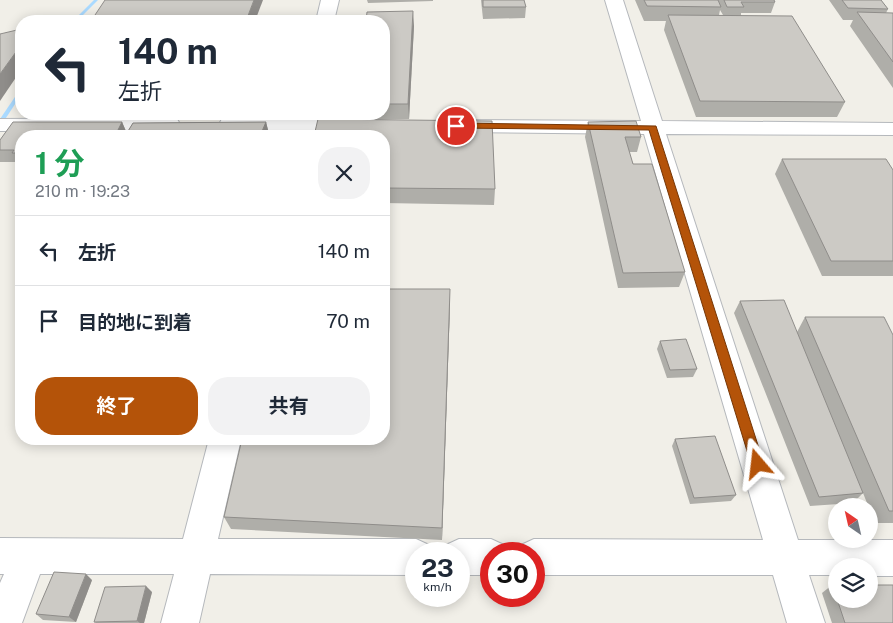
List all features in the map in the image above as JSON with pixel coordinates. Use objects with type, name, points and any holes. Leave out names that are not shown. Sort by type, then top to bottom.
[{"type":"street","points":[[326,15],[330,0]]},
{"type":"street","points":[[614,0],[806,623]]},
{"type":"street","points":[[4,130],[199,124],[377,125]]},
{"type":"street","points":[[436,126],[893,129]]},
{"type":"street","points":[[180,623],[224,445]]},
{"type":"street","points":[[2,623],[14,556],[405,557]]},
{"type":"street","points":[[545,557],[893,558]]},
{"type":"building","points":[[105,0],[254,0],[248,15],[95,15]]},
{"type":"building","points":[[483,0],[524,0],[526,7],[483,7]]},
{"type":"building","points":[[644,0],[718,0],[721,7],[647,6]]},
{"type":"building","points":[[724,0],[774,0],[775,2],[741,2],[744,7],[727,7]]},
{"type":"building","points":[[842,0],[881,0],[888,9],[848,8]]},
{"type":"building","points":[[413,11],[408,104],[390,104],[390,15],[367,15],[367,12]]},
{"type":"building","points":[[857,12],[893,13],[893,62]]},
{"type":"building","points":[[668,15],[792,16],[845,102],[700,101]]},
{"type":"building","points":[[15,30],[15,53],[0,74],[0,34]]},
{"type":"building","points":[[318,120],[492,121],[495,189],[390,188],[390,130],[315,130]]},
{"type":"building","points":[[636,121],[641,137],[625,137],[633,164],[652,164],[685,272],[623,273],[588,122]]},
{"type":"building","points":[[13,122],[122,122],[118,130],[15,130],[15,153],[12,153],[14,150],[0,150],[0,140]]},
{"type":"building","points":[[266,122],[263,130],[129,130],[133,123]]},
{"type":"building","points":[[782,159],[886,159],[893,170],[893,261],[831,261]]},
{"type":"building","points":[[390,289],[450,289],[442,528],[224,517],[241,445],[390,445]]},
{"type":"building","points":[[784,300],[863,493],[819,497],[740,301]]},
{"type":"building","points":[[805,317],[884,317],[893,335],[893,511],[889,511]]},
{"type":"building","points":[[686,339],[697,369],[670,370],[660,341]]},
{"type":"building","points":[[715,436],[736,495],[694,498],[675,439]]},
{"type":"building","points":[[54,572],[86,574],[69,617],[36,614]]},
{"type":"building","points":[[878,585],[893,585],[893,623],[845,623],[840,608],[878,608]]},
{"type":"building","points":[[146,586],[137,621],[94,622],[105,587]]},
{"type":"waterway","points":[[81,15],[96,0]]},
{"type":"waterway","points":[[0,123],[15,101]]},
{"type":"route","points":[[456,126],[653,128],[758,464]]}]
